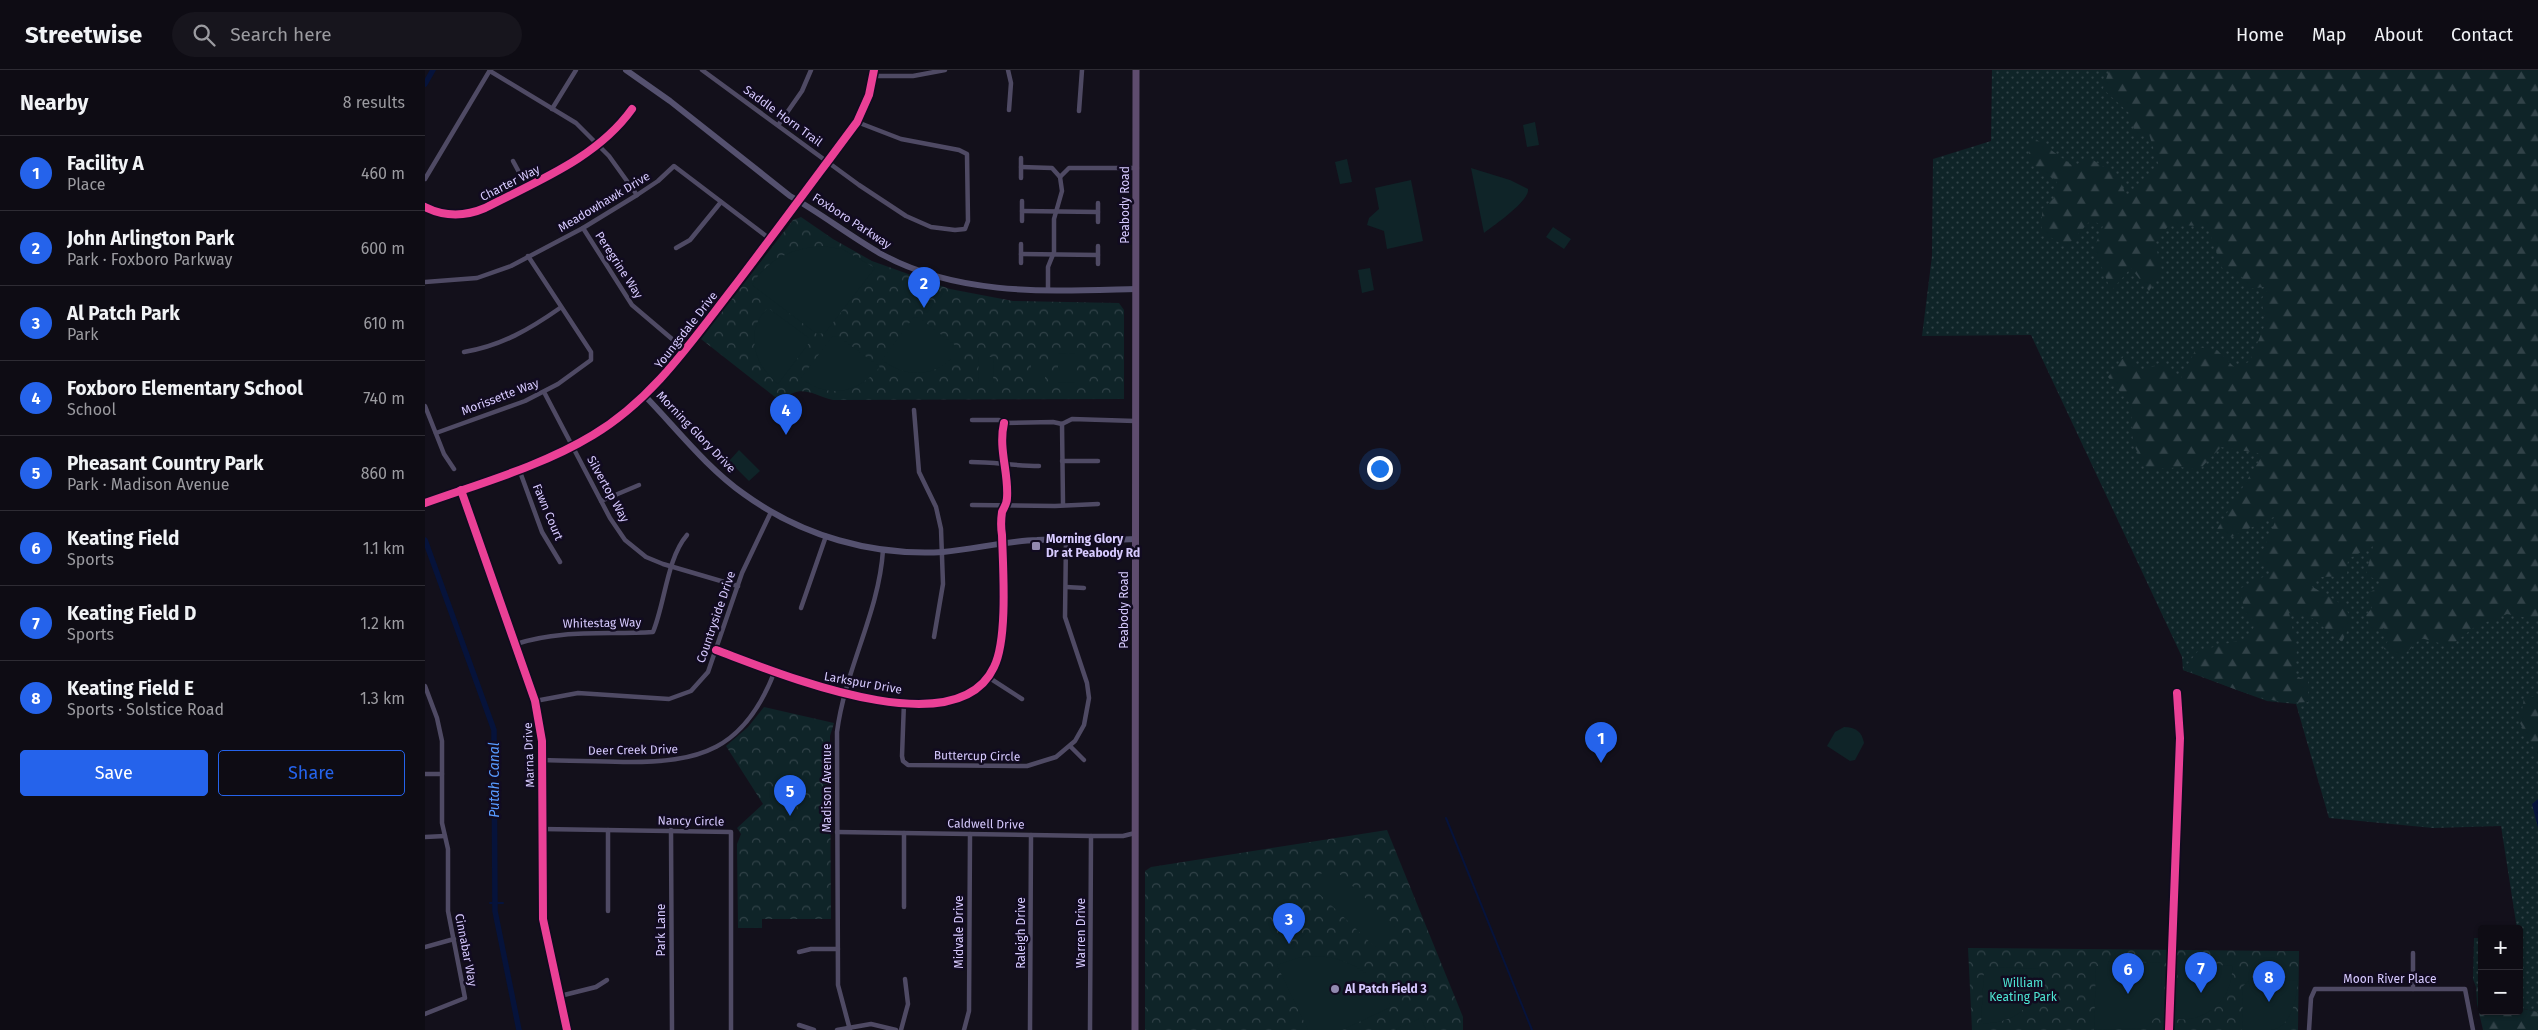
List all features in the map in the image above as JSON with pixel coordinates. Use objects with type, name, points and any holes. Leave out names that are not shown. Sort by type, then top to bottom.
[{"type":"main road","name":"Peabody Road","points":[[1135,1030],[1136,70]]},
{"type":"street","points":[[425,179],[490,70],[576,123],[598,145],[637,195]]},
{"type":"street","points":[[552,109],[576,70]]},
{"type":"street","name":"Foxboro Parkway","points":[[626,70],[799,201],[861,242],[905,265],[939,276],[985,287],[1048,290],[1136,289]]},
{"type":"street","name":"Saddle Horn Trail","points":[[702,70],[884,202],[919,223],[947,230],[966,228],[968,221],[967,154],[959,150],[894,137],[857,122]]},
{"type":"street","points":[[779,124],[802,91],[811,70]]},
{"type":"street","name":"Youngsdale Drive","points":[[425,503],[519,469],[573,446],[608,425],[645,396],[685,350],[857,122],[869,95],[874,70]]},
{"type":"street","points":[[874,76],[913,76],[945,70]]},
{"type":"street","points":[[1008,70],[1011,84],[1009,110]]},
{"type":"street","points":[[1079,111],[1082,70]]},
{"type":"street","name":"Charter Way","points":[[425,207],[441,214],[472,213],[527,187],[575,161],[598,145],[625,119],[632,109]]},
{"type":"street","points":[[1021,158],[1021,178]]},
{"type":"street","points":[[513,161],[527,187]]},
{"type":"street","name":"Meadowhawk Drive","points":[[425,282],[477,278],[494,273],[583,228],[658,181],[669,168],[676,166],[770,239]]},
{"type":"street","points":[[1021,168],[1052,168],[1060,177],[1062,191],[1057,212],[1053,254],[1047,267],[1048,290]]},
{"type":"street","points":[[1060,177],[1069,168],[1137,168]]},
{"type":"street","points":[[1022,201],[1022,221]]},
{"type":"street","points":[[676,248],[691,240],[721,202]]},
{"type":"street","points":[[1098,203],[1098,222]]},
{"type":"street","points":[[1022,211],[1098,212]]},
{"type":"street","name":"Peregrine Way","points":[[583,228],[632,305],[685,350]]},
{"type":"street","points":[[1021,244],[1021,263]]},
{"type":"street","points":[[1098,246],[1098,264]]},
{"type":"street","points":[[1021,254],[1098,255]]},
{"type":"street","name":"Morissette Way","points":[[436,433],[525,401],[543,392],[583,366],[592,356],[528,256]]},
{"type":"street","points":[[464,352],[495,345],[525,332],[560,308]]},
{"type":"street","name":"Silvertop Way","points":[[543,392],[601,501],[625,540],[646,557],[672,567],[737,586]]},
{"type":"street","name":"Morning Glory Drive","points":[[645,396],[715,470],[743,493],[771,512],[826,536],[883,550],[943,552],[1036,540],[1136,539]]},
{"type":"street","points":[[425,406],[444,454],[454,469]]},
{"type":"street","points":[[914,410],[919,472],[939,517],[943,552],[943,584],[935,637]]},
{"type":"street","points":[[972,420],[999,420],[1004,423],[1053,422],[1062,424],[1071,419],[1135,421]]},
{"type":"street","name":"Larkspur Drive","points":[[716,650],[774,673],[845,693],[904,702],[938,704],[972,693],[988,677],[994,667],[1000,647],[1005,576],[1002,513],[1006,506],[1008,472],[1002,457],[1004,423]]},
{"type":"street","points":[[1062,424],[1063,504]]},
{"type":"street","points":[[1062,461],[1098,461]]},
{"type":"street","points":[[971,462],[1011,466],[1039,466]]},
{"type":"street","name":"Fawn Court","points":[[519,469],[542,532],[561,562]]},
{"type":"street","points":[[601,501],[639,485]]},
{"type":"street","name":"Marna Drive","points":[[461,490],[516,644],[535,701],[541,728],[543,919],[567,1030]]},
{"type":"street","points":[[972,505],[1055,506],[1063,504],[1098,504]]},
{"type":"street","name":"Countryside Drive","points":[[535,701],[578,693],[661,700],[679,697],[691,691],[703,679],[716,650],[737,586],[771,512]]},
{"type":"street","points":[[672,567],[682,541],[687,535]]},
{"type":"street","points":[[801,608],[826,536]]},
{"type":"street","name":"Buttercup Circle","points":[[904,702],[902,758],[908,765],[1027,766],[1048,760],[1070,746],[1084,725],[1089,698],[1087,683],[1067,628],[1066,540]]},
{"type":"street","name":"Madison Avenue","points":[[850,1029],[838,985],[837,732],[845,693],[877,594],[883,550]]},
{"type":"street","name":"Whitestag Way","points":[[516,644],[559,634],[653,632],[672,567]]},
{"type":"street","points":[[1066,587],[1084,588]]},
{"type":"street","name":"Deer Creek Drive","points":[[542,760],[657,762],[691,758],[722,744],[743,727],[760,705],[774,673]]},
{"type":"street","points":[[988,677],[1022,699]]},
{"type":"street","name":"Cinnabar Way","points":[[425,686],[441,733],[442,823],[448,856],[448,911],[465,998],[425,1014]]},
{"type":"street","points":[[2169,1030],[2180,738],[2177,693]]},
{"type":"street","points":[[1070,746],[1084,760]]},
{"type":"street","points":[[425,774],[442,774]]},
{"type":"street","name":"Nancy Circle","points":[[542,829],[731,832],[731,1030]]},
{"type":"street","points":[[608,830],[608,912]]},
{"type":"street","name":"Park Lane","points":[[671,830],[672,1030]]},
{"type":"street","name":"Caldwell Drive","points":[[837,832],[1123,836],[1135,832]]},
{"type":"street","points":[[904,833],[905,907]]},
{"type":"street","name":"Midvale Drive","points":[[965,1030],[969,1011],[970,834]]},
{"type":"street","name":"Raleigh Drive","points":[[1030,1030],[1031,835]]},
{"type":"street","points":[[425,837],[445,836]]},
{"type":"street","name":"Warren Drive","points":[[1090,1030],[1091,836]]},
{"type":"street","points":[[425,947],[454,939]]},
{"type":"street","points":[[799,952],[811,949],[838,949]]},
{"type":"street","points":[[2413,953],[2413,989]]},
{"type":"street","points":[[901,1030],[908,1004],[905,979]]},
{"type":"street","points":[[559,996],[596,987],[607,980]]},
{"type":"street","name":"Moon River Place","points":[[2309,1030],[2311,998],[2315,988],[2465,989],[2473,1030]]},
{"type":"street","points":[[837,1030],[871,1024],[896,1030]]},
{"type":"street","points":[[799,1025],[814,1030]]},
{"type":"green space","points":[[1992,70],[2538,70],[2538,1012],[2523,1009],[2523,925],[2516,925],[2501,826],[2433,828],[2329,818],[2296,704],[2267,701],[2183,670],[2182,657],[2031,335],[1922,336],[1932,256],[1933,159],[1991,141]]},
{"type":"green space","points":[[2109,70],[2538,70],[2538,620],[2507,614],[2476,626],[2450,646],[2421,638],[2403,656],[2384,649],[2388,640],[2384,628],[2372,633],[2366,615],[2372,608],[2370,592],[2386,584],[2366,575],[2373,546],[2348,559],[2347,576],[2320,577],[2311,586],[2345,606],[2352,621],[2342,642],[2312,618],[2289,613],[2297,649],[2294,675],[2308,681],[2308,702],[2275,701],[2259,697],[2183,670],[2198,651],[2248,638],[2256,623],[2245,612],[2239,589],[2271,573],[2260,557],[2278,515],[2231,537],[2216,531],[2263,454],[2221,447],[2199,470],[2181,467],[2146,470],[2133,443],[2131,405],[2108,377],[2124,356],[2140,373],[2161,362],[2181,378],[2197,347],[2217,350],[2236,369],[2250,361],[2266,322],[2261,300],[2270,286],[2249,289],[2241,275],[2223,270],[2207,226],[2169,225],[2155,243],[2162,271],[2149,291],[2131,268],[2111,291],[2094,248],[2103,226],[2091,220],[2066,247],[2042,232],[2042,209],[2054,198],[2057,180],[2041,173],[2028,158],[2033,137],[2073,166],[2090,158],[2119,177],[2127,198],[2159,166],[2149,134],[2135,134],[2130,114],[2103,89]]},
{"type":"green space","points":[[1535,122],[1539,145],[1527,147],[1523,125]]},
{"type":"green space","points":[[1347,159],[1352,182],[1340,184],[1335,162]]},
{"type":"green space","points":[[1471,168],[1510,180],[1528,189],[1527,194],[1517,206],[1484,233]]},
{"type":"green space","points":[[1411,180],[1423,241],[1387,249],[1384,231],[1367,225],[1369,218],[1379,209],[1375,188]]},
{"type":"green space","points":[[801,217],[833,239],[872,261],[950,289],[1013,301],[1119,303],[1124,310],[1124,399],[833,400],[800,391],[794,392],[780,401],[701,339],[793,220]]},
{"type":"green space","points":[[1553,227],[1571,239],[1564,249],[1546,237]]},
{"type":"green space","points":[[822,246],[842,249],[875,268],[825,333],[817,334],[752,285],[765,268],[782,256],[801,249]]},
{"type":"green space","points":[[1370,268],[1374,290],[1362,293],[1358,270]]},
{"type":"green space","points":[[768,308],[809,338],[809,343],[778,384],[763,368],[755,348],[754,337],[756,327],[760,317]]},
{"type":"green space","points":[[918,317],[960,349],[943,365],[933,370],[913,373],[902,371],[882,360],[913,318]]},
{"type":"green space","points":[[838,336],[880,367],[862,383],[853,388],[843,390],[822,389],[801,378],[832,337]]},
{"type":"green space","points":[[1058,353],[1075,354],[1075,383],[1058,382]]},
{"type":"green space","points":[[979,357],[994,357],[993,383],[978,383]]},
{"type":"green space","points":[[1031,359],[1045,359],[1045,385],[1031,385]]},
{"type":"green space","points":[[739,450],[760,471],[749,481],[729,461]]},
{"type":"green space","points":[[2538,696],[2538,756],[2520,723],[2524,698]]},
{"type":"green space","points":[[764,707],[834,723],[830,736],[831,919],[762,919],[762,928],[738,928],[737,844],[741,834],[737,828],[763,804],[726,746],[748,727]]},
{"type":"green space","points":[[1844,727],[1855,729],[1863,739],[1864,743],[1855,760],[1850,761],[1827,746],[1835,732]]},
{"type":"green space","points":[[772,767],[797,767],[797,781],[772,781]]},
{"type":"green space","points":[[1387,830],[1463,1017],[1463,1030],[1145,1030],[1145,871],[1151,867]]},
{"type":"green space","points":[[1330,865],[1395,926],[1375,947],[1310,885]]},
{"type":"green space","points":[[2474,938],[2478,938],[2478,987],[2476,987],[2473,979]]},
{"type":"green space","name":"William Keating Park","points":[[1968,948],[2299,951],[2298,1030],[1972,1030]]},
{"type":"green space","name":"Al Patch Field 3","points":[[1315,956],[1339,960],[1361,970],[1378,986],[1391,1007],[1342,1030],[1308,1030],[1277,965],[1298,958]]},
{"type":"green space","points":[[2108,961],[2162,963],[2161,1012],[2145,1028],[2094,1030],[2096,967]]},
{"type":"green space","points":[[2183,964],[2232,966],[2229,988],[2217,1006],[2208,1012],[2199,1017],[2176,1019],[2178,969]]},
{"type":"green space","points":[[1988,967],[2040,969],[2039,981],[2036,992],[2030,1002],[2015,1016],[1993,1023],[1981,1023],[1984,971]]},
{"type":"green space","points":[[2298,980],[2295,1002],[2289,1017],[2284,1023],[2278,1028],[2271,1030],[2242,1030],[2243,986],[2249,981]]},
{"type":"green space","points":[[2476,987],[2478,987],[2478,1008],[2477,1004]]},
{"type":"green space","points":[[2523,1009],[2538,1012],[2538,1030],[2483,1030],[2480,1015],[2523,1015]]},
{"type":"green space","points":[[1421,1018],[1426,1030],[1394,1030]]},
{"type":"water","points":[[2538,799],[2538,828],[2532,804]]},
{"type":"waterway","name":"Putah Canal","points":[[425,84],[433,70]]},
{"type":"waterway","name":"Putah Canal","points":[[425,540],[494,730],[495,911],[519,1030]]},
{"type":"waterway","points":[[1446,818],[1532,1030]]},
{"type":"waterway","name":"Putah Canal","points":[[490,903],[503,903]]},
{"type":"cycle path","points":[[425,503],[532,465],[573,446],[615,421],[653,387],[702,329],[857,122],[869,95],[874,70]]},
{"type":"cycle path","points":[[425,207],[440,213],[455,215],[485,208],[545,178],[584,155],[618,126],[632,109]]},
{"type":"cycle path","points":[[716,650],[820,687],[863,698],[905,703],[943,702],[974,691],[994,667],[998,655],[1003,622],[1001,521],[1002,512],[1007,500],[1007,479],[1002,442],[1004,423]]},
{"type":"cycle path","points":[[461,490],[535,701],[542,741],[543,919],[567,1030]]},
{"type":"cycle path","points":[[2169,1030],[2180,738],[2177,693]]},
{"type":"place","name":"John Arlington Park","points":[[924,308]]},
{"type":"place","name":"Foxboro Elementary School","points":[[786,435]]},
{"type":"place","name":"Morning Glory Dr at Peabody Rd","points":[[1036,546]]},
{"type":"place","name":"Facility A","points":[[1601,763]]},
{"type":"place","name":"Pheasant Country Park","points":[[790,816]]},
{"type":"place","name":"Al Patch Park","points":[[1289,944]]},
{"type":"place","name":"Al Patch Field 3","points":[[1335,989]]},
{"type":"place","name":"Keating Field D","points":[[2201,993]]},
{"type":"place","name":"Keating Field","points":[[2128,994]]},
{"type":"place","name":"Keating Field E","points":[[2269,1002]]}]
